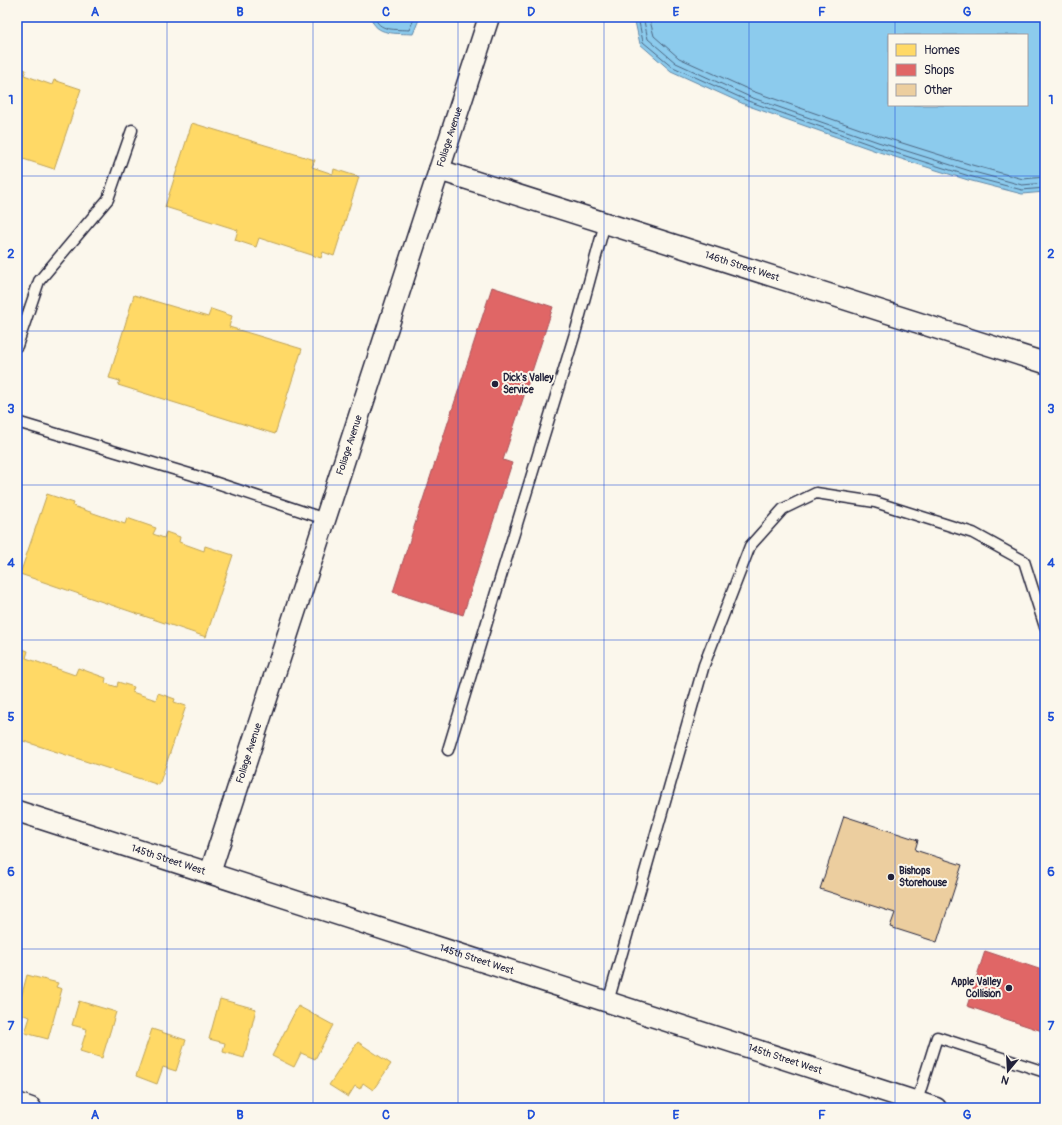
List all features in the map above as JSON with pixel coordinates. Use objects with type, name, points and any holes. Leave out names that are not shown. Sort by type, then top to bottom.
[{"type":"street","name":"Foliage Avenue","points":[[210,873],[489,17]]},
{"type":"street","name":"146th Street West","points":[[439,170],[1045,363]]},
{"type":"street","name":"145th Street West","points":[[17,811],[927,1106]]},
{"type":"street","points":[[17,1103],[31,1108]]},
{"type":"lane","points":[[17,346],[39,281],[108,199],[132,130]]},
{"type":"lane","points":[[448,750],[576,330],[605,223]]},
{"type":"lane","points":[[17,422],[193,475],[325,519]]},
{"type":"lane","points":[[608,1002],[704,665],[750,546],[782,510],[816,493],[875,502],[972,533],[1024,561],[1045,627]]},
{"type":"lane","points":[[927,1106],[936,1037],[1045,1072]]},
{"type":"water","points":[[371,17],[420,17],[413,34],[388,32],[377,28]]},
{"type":"water","points":[[634,17],[1045,17],[1045,192],[1022,194],[968,180],[876,151],[746,105],[671,71],[640,44]]},
{"type":"building: Homes","points":[[17,67],[26,70],[24,75],[52,85],[54,80],[81,89],[54,169],[17,157]]},
{"type":"building: Homes","points":[[192,123],[315,160],[312,167],[333,174],[334,169],[359,177],[334,256],[323,252],[321,258],[259,238],[256,247],[235,240],[238,230],[165,207]]},
{"type":"building: Homes","points":[[134,295],[208,317],[211,309],[232,316],[229,327],[302,349],[275,434],[118,385],[120,381],[109,378]]},
{"type":"building: Homes","points":[[47,494],[74,503],[73,506],[125,524],[127,518],[156,528],[153,534],[164,538],[166,532],[180,537],[179,542],[204,551],[205,546],[233,555],[206,637],[20,574]]},
{"type":"building: Homes","points":[[17,647],[28,651],[26,658],[75,675],[78,668],[106,678],[105,683],[117,687],[118,682],[134,687],[132,692],[156,700],[158,693],[175,699],[174,702],[186,706],[159,785],[17,739]]},
{"type":"building: Homes","points":[[27,975],[58,983],[56,987],[62,989],[48,1039],[25,1033],[30,1017],[17,1013]]},
{"type":"building: Homes","points":[[220,999],[256,1009],[244,1058],[223,1052],[225,1043],[209,1039]]},
{"type":"building: Homes","points":[[79,1001],[116,1012],[102,1058],[80,1051],[87,1029],[72,1025]]},
{"type":"building: Homes","points":[[298,1006],[333,1025],[315,1059],[301,1053],[294,1067],[272,1056]]},
{"type":"building: Homes","points":[[152,1029],[186,1040],[176,1071],[163,1067],[157,1084],[136,1076]]},
{"type":"building: Homes","points":[[358,1042],[391,1064],[373,1090],[363,1083],[360,1089],[355,1086],[348,1097],[329,1085]]},
{"type":"building: Homes","points":[[407,1102],[410,1108],[394,1108]]},
{"type":"building: Shops","name":"Dick's Valley Service","points":[[492,287],[553,307],[503,460],[512,463],[463,615],[393,592]]},
{"type":"building: Shops","name":"Apple Valley Collision","points":[[985,951],[1045,971],[1045,1032],[967,1006]]},
{"type":"building: Other","name":"Bishops Storehouse","points":[[844,816],[918,840],[915,850],[962,865],[937,942],[890,927],[895,913],[820,889]]},
{"type":"place","name":"Dick's Valley Service","points":[[495,384]]},
{"type":"place","name":"Bishops Storehouse","points":[[891,877]]},
{"type":"place","name":"Apple Valley Collision","points":[[1009,988]]}]
